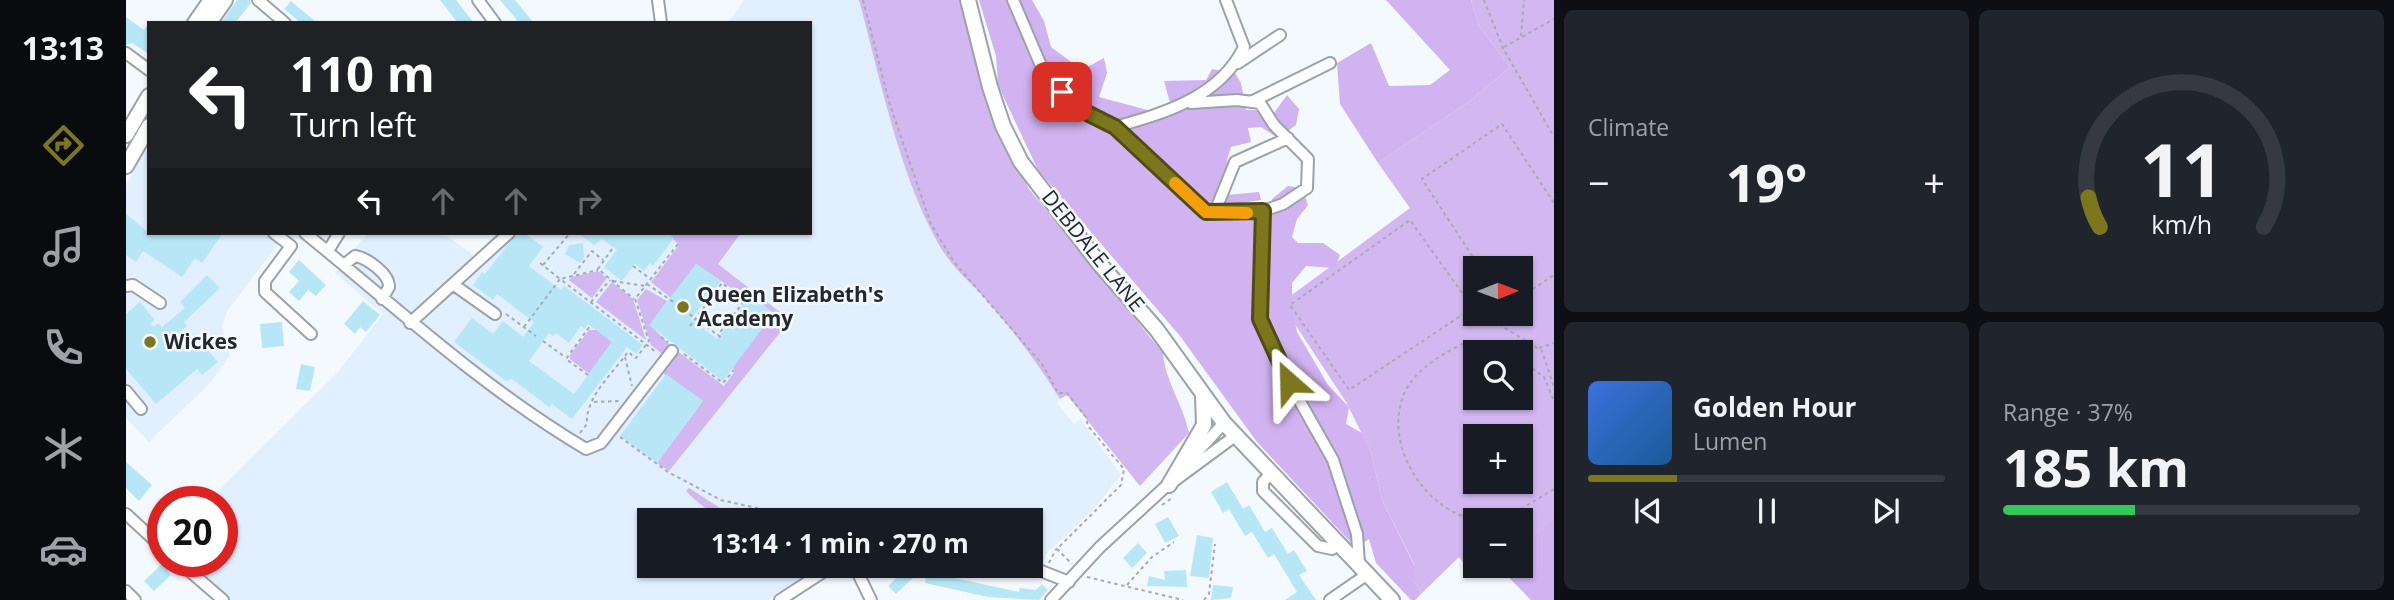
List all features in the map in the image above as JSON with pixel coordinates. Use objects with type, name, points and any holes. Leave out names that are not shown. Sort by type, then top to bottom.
[{"type":"main road","points":[[196,21],[211,0]]},
{"type":"main road","points":[[210,21],[225,0]]},
{"type":"main road","name":"DEBDALE LANE","points":[[968,0],[995,100],[1021,162],[1098,261],[1157,330],[1235,436],[1392,600]]},
{"type":"main road","points":[[126,166],[140,131],[147,102]]},
{"type":"main road","points":[[1170,489],[1203,425],[1202,394]]},
{"type":"street","points":[[258,0],[283,21]]},
{"type":"street","points":[[478,0],[494,21]]},
{"type":"street","points":[[1013,0],[1045,75],[1079,109],[1115,127],[1206,212],[1214,214],[1263,211],[1283,204],[1307,188],[1308,159],[1274,125],[1259,103],[1191,103],[1115,127]]},
{"type":"street","points":[[1226,0],[1244,47],[1236,64]]},
{"type":"street","points":[[1191,103],[1236,64],[1280,35]]},
{"type":"street","points":[[127,56],[147,69]]},
{"type":"street","points":[[1251,102],[1330,63]]},
{"type":"street","points":[[1214,214],[1235,162],[1288,138]]},
{"type":"street","points":[[1263,211],[1260,319],[1289,382],[1333,460],[1357,534],[1364,569],[1329,600]]},
{"type":"street","points":[[277,235],[291,246],[265,281],[265,292],[311,334]]},
{"type":"street","points":[[308,235],[410,323],[549,418],[573,442],[586,449],[593,448],[611,430],[669,355]]},
{"type":"street","points":[[328,251],[338,235]]},
{"type":"street","points":[[410,323],[507,235]]},
{"type":"street","points":[[344,265],[355,256],[361,257],[387,277],[389,287],[382,299]]},
{"type":"street","points":[[126,286],[134,285],[160,303]]},
{"type":"street","points":[[454,285],[500,313]]},
{"type":"street","points":[[126,391],[141,409]]},
{"type":"street","points":[[1170,489],[1224,423]]},
{"type":"street","points":[[1051,600],[1100,547],[1235,436]]},
{"type":"street","points":[[126,514],[147,533]]},
{"type":"street","points":[[1043,568],[1073,574]]},
{"type":"street","points":[[196,577],[223,600]]},
{"type":"street","points":[[780,600],[815,578]]},
{"type":"street","points":[[860,578],[869,596]]},
{"type":"path","points":[[863,0],[889,102],[931,224],[954,262],[1042,364],[1058,393],[1069,395],[1084,414],[1088,426],[1124,468],[1125,479],[1056,549],[1048,565]]},
{"type":"path","points":[[1484,0],[1503,48],[1554,137]]},
{"type":"path","points":[[1521,37],[1524,0]]},
{"type":"path","points":[[1503,48],[1554,19]]},
{"type":"path","points":[[1472,256],[1422,178],[1502,124],[1554,204]]},
{"type":"path","points":[[1410,220],[1471,309],[1349,390],[1290,305],[1410,220]]},
{"type":"path","points":[[568,235],[541,264],[647,345],[669,355]]},
{"type":"path","points":[[557,240],[561,243]]},
{"type":"path","points":[[635,299],[678,244]]},
{"type":"path","points":[[599,270],[612,250]]},
{"type":"path","points":[[573,275],[592,251],[604,260]]},
{"type":"path","points":[[633,266],[650,279]]},
{"type":"path","points":[[524,327],[561,279],[599,270]]},
{"type":"path","points":[[573,442],[587,424],[586,412],[593,402],[591,401],[628,352],[636,358],[649,341],[635,299],[599,270]]},
{"type":"path","points":[[1533,288],[1554,275]]},
{"type":"path","points":[[611,280],[646,285],[678,305]]},
{"type":"path","points":[[592,302],[611,280]]},
{"type":"path","points":[[690,326],[722,283],[745,300],[718,335]]},
{"type":"path","points":[[684,310],[723,339]]},
{"type":"path","points":[[500,313],[536,336]]},
{"type":"path","points":[[566,358],[590,326]]},
{"type":"path","points":[[1506,326],[1539,348],[1554,387]]},
{"type":"path","points":[[660,337],[723,383],[734,370]]},
{"type":"path","points":[[543,341],[588,375]]},
{"type":"path","points":[[1539,348],[1554,343]]},
{"type":"path","points":[[1463,344],[1417,374],[1404,392],[1400,408],[1402,447],[1427,493],[1446,509],[1463,515]]},
{"type":"path","points":[[593,402],[635,399],[625,356]]},
{"type":"path","points":[[1533,369],[1544,377],[1554,401]]},
{"type":"path","points":[[611,430],[668,472],[721,500],[757,508]]},
{"type":"path","points":[[1158,504],[1163,505],[1172,498],[1170,489]]},
{"type":"path","points":[[1523,508],[1554,489]]},
{"type":"path","points":[[1126,586],[1152,557],[1174,542]]},
{"type":"path","points":[[1204,600],[1209,594],[1215,544]]},
{"type":"path","points":[[1056,549],[1073,574],[1184,600]]},
{"type":"shaded area","name":"Queen Elizabeth's Academy","points":[[744,0],[859,0],[885,99],[929,227],[949,260],[986,299],[1042,370],[1060,399],[1057,403],[1074,424],[1081,419],[1121,475],[1094,509],[1046,554],[1043,562],[1043,508],[637,508],[637,578],[806,578],[768,600],[227,600],[202,577],[238,577],[238,486],[223,486],[338,372],[383,314],[335,273],[366,235],[446,235],[477,258],[503,235],[812,235],[812,21],[729,21]]},
{"type":"shaded area","points":[[859,0],[961,0],[983,88],[1002,139],[1029,189],[1163,353],[1167,373],[1189,433],[1140,486],[1067,395],[1060,399],[1007,325],[951,263],[931,230],[894,133]]},
{"type":"shaded area","points":[[979,0],[1032,0],[1044,21],[1051,47],[1082,70],[1104,58],[1107,73],[1099,97],[1155,112],[1172,110],[1164,81],[1206,80],[1212,69],[1235,73],[1241,83],[1246,110],[1255,110],[1271,117],[1287,95],[1299,109],[1296,125],[1278,138],[1261,127],[1248,128],[1251,142],[1231,147],[1227,160],[1229,171],[1215,196],[1259,192],[1261,200],[1215,207],[1218,217],[1259,218],[1272,214],[1272,199],[1288,186],[1302,188],[1308,205],[1297,219],[1292,237],[1298,243],[1323,243],[1340,255],[1335,268],[1306,266],[1292,283],[1292,308],[1297,332],[1328,385],[1349,407],[1346,424],[1362,433],[1371,452],[1382,500],[1414,565],[1414,581],[1422,593],[1415,600],[1411,600],[1376,563],[1369,539],[1356,548],[1257,442],[1180,336],[1038,170],[998,85],[996,56]]},
{"type":"shaded area","points":[[1386,0],[1471,0],[1479,26],[1510,67],[1470,101],[1378,163],[1340,104],[1337,63],[1371,43],[1389,86],[1430,85],[1450,70]]},
{"type":"shaded area","points":[[1471,0],[1554,0],[1554,600],[1531,600],[1510,578],[1533,578],[1533,508],[1463,508],[1463,562],[1459,557],[1422,593],[1414,581],[1414,564],[1382,500],[1371,452],[1346,402],[1281,303],[1410,208],[1378,163],[1470,101],[1510,67],[1479,26]]},
{"type":"shaded area","points":[[147,148],[147,235],[271,235],[280,242],[227,311],[222,326],[230,356],[210,383],[149,442],[126,418],[126,185]]},
{"type":"shaded area","points":[[669,235],[740,235],[718,264],[790,320],[669,471],[657,463],[703,401],[660,371],[676,350],[724,386],[735,371],[733,368],[755,296],[750,292],[745,297],[696,264],[671,298],[651,282],[679,245]]},
{"type":"shaded area","points":[[598,271],[607,278],[592,298],[569,280],[572,277]]},
{"type":"shaded area","points":[[612,282],[633,299],[646,340],[596,302]]},
{"type":"shaded area","points":[[646,289],[667,301],[650,325],[672,347],[665,356],[651,345],[637,300]]},
{"type":"shaded area","points":[[589,330],[597,330],[612,342],[589,374],[570,359],[570,355]]},
{"type":"shaded area","points":[[689,488],[720,508],[706,508],[686,491]]},
{"type":"shaded area","points":[[1554,518],[1554,600],[1531,600],[1510,578],[1533,578],[1533,539]]},
{"type":"building","points":[[237,0],[250,0],[251,3],[237,21],[222,21]]},
{"type":"building","points":[[440,0],[456,0],[472,21],[456,21]]},
{"type":"building","points":[[500,0],[515,0],[532,21],[517,20]]},
{"type":"building","points":[[291,1],[315,21],[299,21],[284,9]]},
{"type":"building","points":[[126,17],[144,30],[147,26],[147,53],[132,43],[126,45]]},
{"type":"building","points":[[126,214],[147,231],[147,235],[222,235],[202,263],[195,258],[182,277],[143,251],[136,262],[126,255]]},
{"type":"building","points":[[515,235],[527,235],[543,247],[529,266],[561,290],[564,286],[643,345],[636,354],[627,347],[572,419],[552,404],[549,407],[512,379],[506,381],[454,342],[472,318],[493,334],[503,321],[523,337],[534,322],[497,294],[493,300],[473,285],[482,272],[485,274]],"holes":[[[588,324],[612,342],[574,394],[529,361],[549,333],[553,336],[556,333],[569,343],[581,326],[585,329]]]},
{"type":"building","points":[[581,235],[670,235],[674,238],[653,266],[650,263],[644,271],[635,264],[622,281],[604,267],[617,250],[602,239],[594,245]]},
{"type":"building","points":[[583,243],[584,257],[580,263],[565,254],[569,245]]},
{"type":"building","points":[[299,260],[326,285],[316,296],[308,290],[299,301],[289,292],[299,281],[289,272]]},
{"type":"building","points":[[696,264],[721,281],[691,319],[717,339],[750,295],[774,313],[723,381],[649,325]]},
{"type":"building","name":"Wickes","points":[[207,275],[220,288],[184,322],[187,326],[182,330],[196,346],[201,342],[218,362],[202,375],[197,369],[156,404],[126,369],[126,314],[140,302],[154,319],[151,324],[154,327],[158,323],[162,327],[185,308],[180,302]]},
{"type":"building","points":[[363,301],[380,315],[366,332],[360,327],[355,334],[344,324]]},
{"type":"building","points":[[282,322],[284,346],[262,348],[260,324]]},
{"type":"building","points":[[301,364],[315,367],[310,391],[296,389]]},
{"type":"building","points":[[666,374],[703,401],[657,463],[620,436]]},
{"type":"building","points":[[126,462],[152,485],[147,486],[147,491],[139,501],[126,488]]},
{"type":"building","points":[[1227,482],[1243,509],[1249,505],[1265,532],[1272,528],[1288,554],[1294,550],[1307,571],[1299,575],[1316,600],[1285,600],[1297,592],[1274,554],[1268,558],[1252,532],[1245,536],[1229,509],[1223,513],[1211,492]]},
{"type":"building","points":[[1168,517],[1179,536],[1165,543],[1155,524]]},
{"type":"building","points":[[1197,535],[1213,538],[1209,578],[1190,576]]},
{"type":"building","points":[[1138,543],[1147,553],[1132,568],[1123,558]]},
{"type":"building","points":[[1186,570],[1187,587],[1147,586],[1149,576],[1165,580],[1164,571]]},
{"type":"building","points":[[148,577],[169,577],[154,591],[144,581]]},
{"type":"building","points":[[896,578],[913,578],[896,594],[888,586]]},
{"type":"building","points":[[926,578],[955,578],[1019,592],[1020,588],[1036,590],[1042,584],[1048,590],[1039,600],[988,597],[925,583]]},
{"type":"building","points":[[1213,585],[1233,587],[1231,598],[1211,600]]},
{"type":"slow traffic","points":[[1175,183],[1206,212],[1247,213]]},
{"type":"place","name":"Queen Elizabeth's Academy","points":[[683,307]]},
{"type":"place","name":"Wickes","points":[[150,342]]},
{"type":"route","points":[[1062,92],[1079,109],[1115,127],[1206,212],[1214,214],[1263,211],[1259,262],[1260,319],[1289,382]]}]
